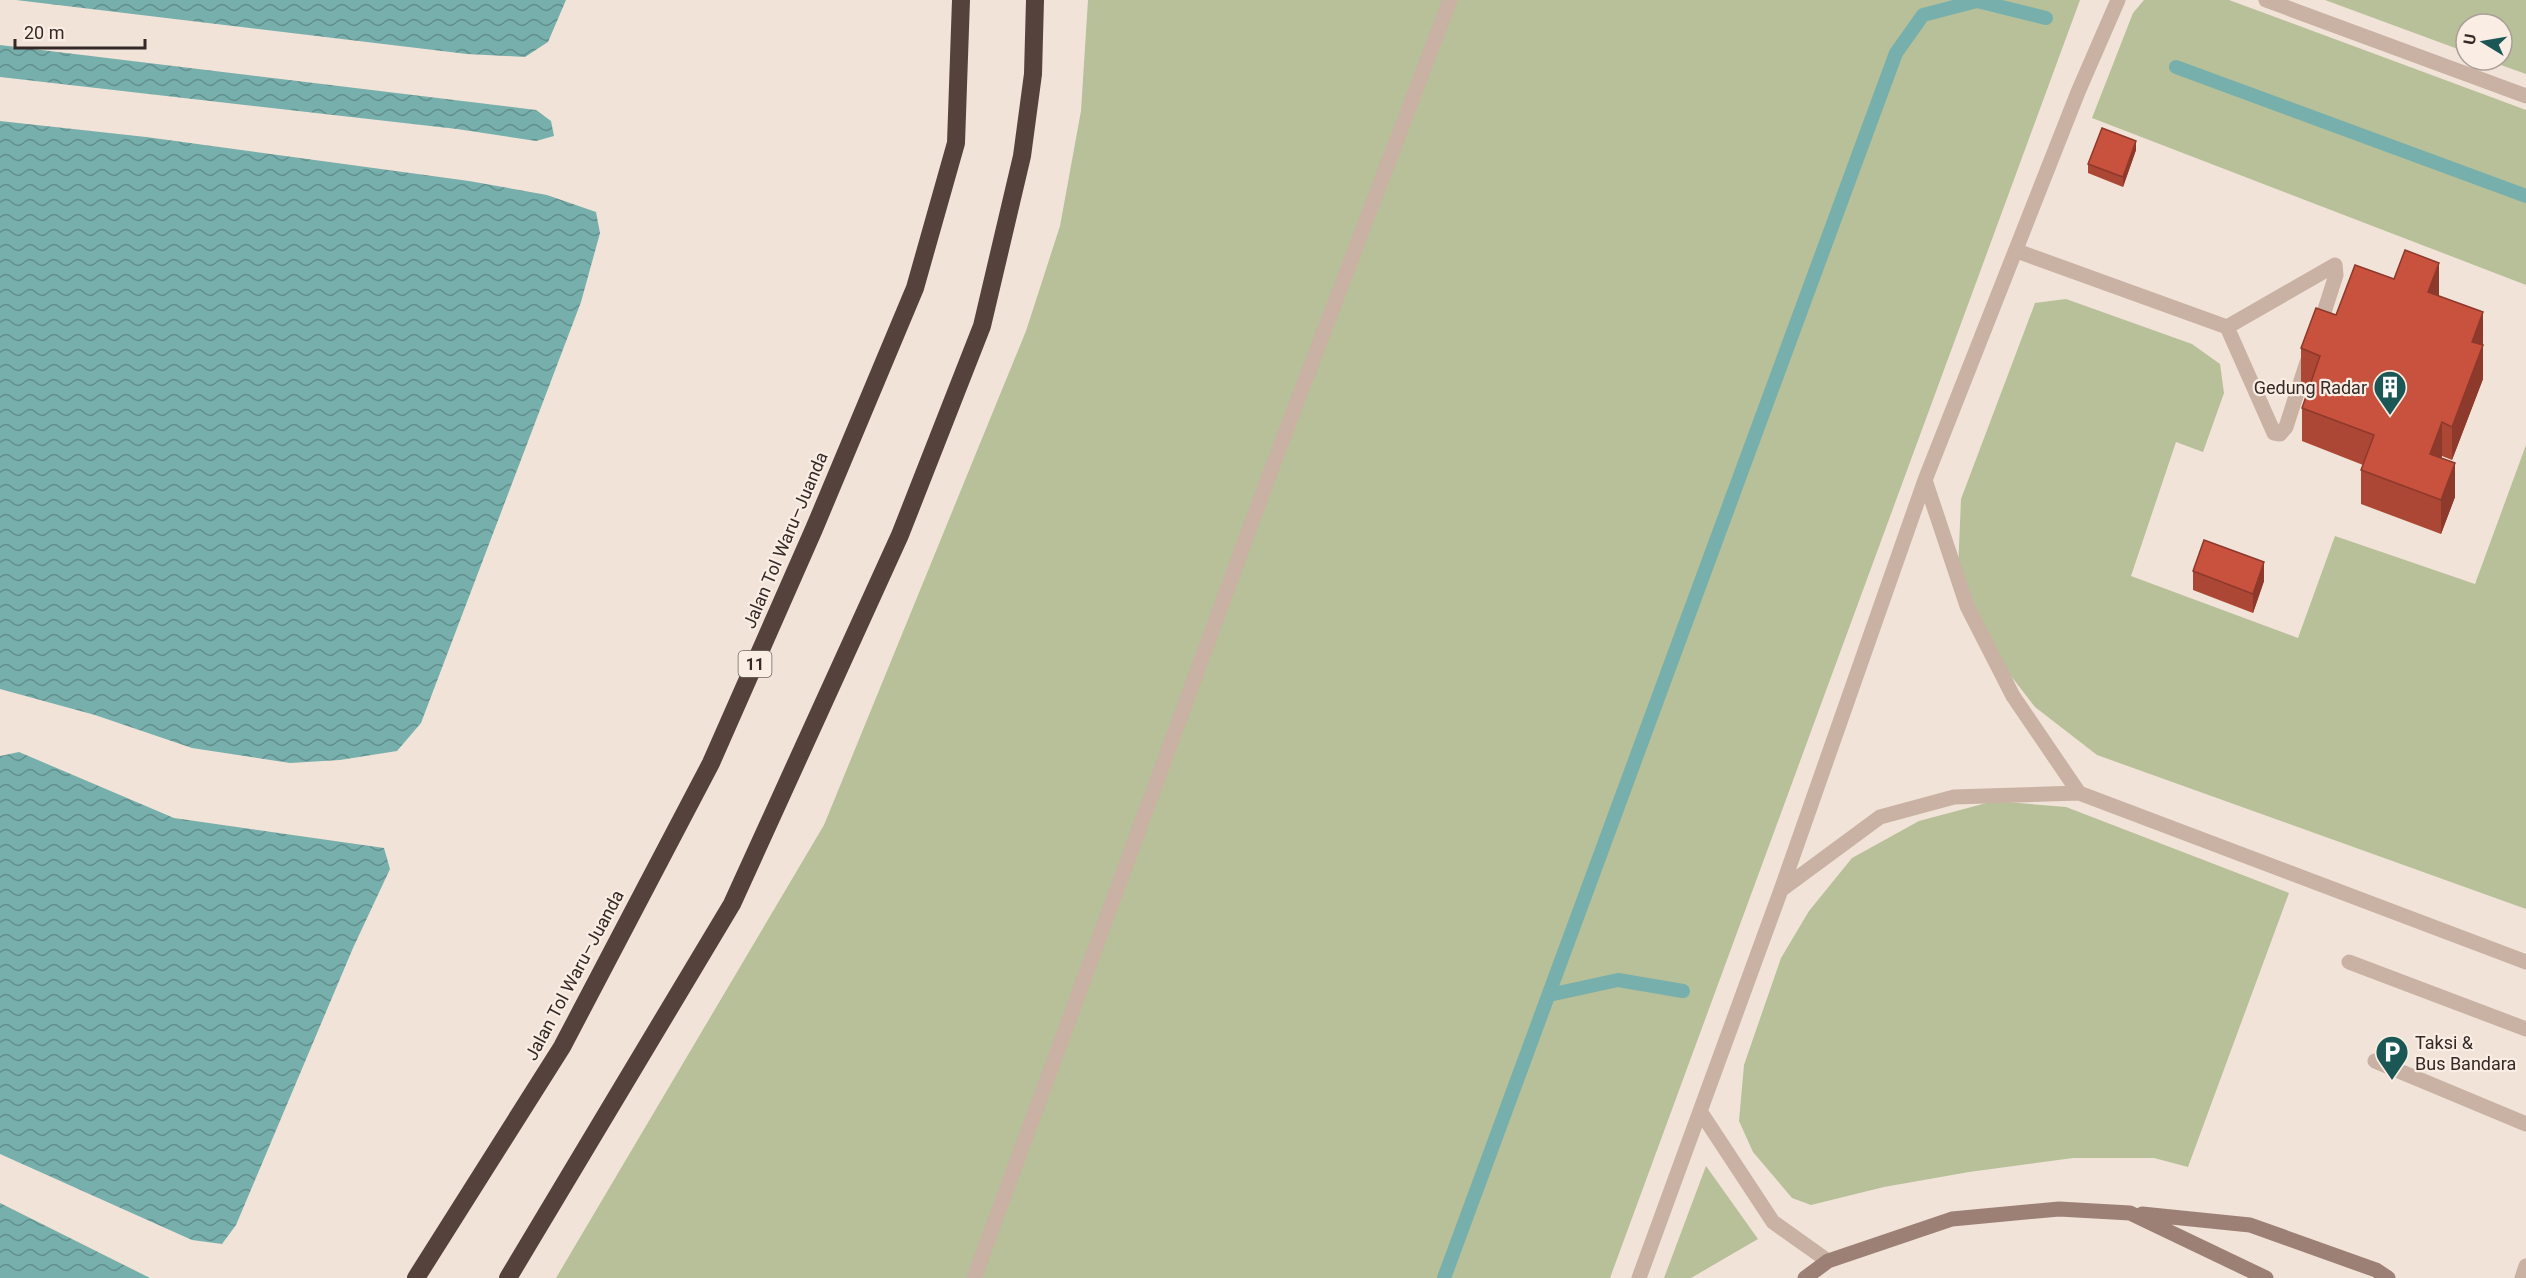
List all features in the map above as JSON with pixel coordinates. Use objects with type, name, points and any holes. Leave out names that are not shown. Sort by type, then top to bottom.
[{"type":"highway","name":"Jalan Tol Waru–Juanda","points":[[416,1278],[562,1047],[711,763],[814,529],[915,288],[956,143],[961,0]]},
{"type":"highway","points":[[508,1278],[732,904],[900,535],[982,326],[1022,156],[1033,74],[1035,0]]},
{"type":"street","points":[[1805,1278],[1828,1261],[1952,1219],[2059,1209],[2130,1213],[2250,1225],[2376,1269],[2388,1278]]},
{"type":"street","points":[[2130,1213],[2266,1278]]},
{"type":"lane","points":[[974,1278],[1270,473],[1450,0]]},
{"type":"lane","points":[[1639,1278],[1781,890],[1925,480],[2078,92],[2118,0]]},
{"type":"lane","points":[[2266,0],[2526,96]]},
{"type":"lane","points":[[2017,251],[2227,327],[2274,433],[2280,434],[2286,427],[2313,346],[2336,275],[2335,265],[2227,327]]},
{"type":"lane","points":[[1925,480],[1967,606],[2013,696],[2079,793]]},
{"type":"lane","points":[[1781,890],[1880,818],[1954,797],[2079,793],[2526,962]]},
{"type":"lane","points":[[2349,962],[2526,1029]]},
{"type":"lane","points":[[2375,1061],[2526,1124]]},
{"type":"lane","points":[[1700,1112],[1773,1222],[1828,1261]]},
{"type":"lane","points":[[2522,1278],[2526,1266]]},
{"type":"green space","points":[[1088,0],[2080,0],[1610,1278],[556,1278],[824,825],[1026,331],[1060,226],[1081,111]]},
{"type":"green space","points":[[2144,0],[2229,0],[2526,110],[2526,285],[2092,118],[2133,13]]},
{"type":"green space","points":[[2325,0],[2526,0],[2526,74],[2514,70],[2514,12],[2454,12],[2454,48]]},
{"type":"green space","points":[[2066,299],[2192,344],[2220,364],[2224,393],[2203,452],[2176,442],[2131,576],[2298,638],[2335,536],[2475,584],[2526,445],[2526,909],[2097,755],[2035,707],[1987,645],[1958,571],[1961,499],[2035,303]]},
{"type":"green space","points":[[1994,801],[2066,807],[2289,893],[2188,1167],[2154,1158],[2073,1158],[1969,1172],[1884,1187],[1811,1205],[1792,1198],[1753,1152],[1739,1121],[1744,1065],[1781,958],[1809,911],[1852,858],[1919,821]]},
{"type":"green space","points":[[1706,1166],[1758,1239],[1691,1278],[1664,1278]]},
{"type":"water","points":[[16,0],[566,0],[548,42],[525,57],[467,54]]},
{"type":"water","points":[[0,45],[536,110],[551,121],[554,136],[536,141],[457,129],[0,77]]},
{"type":"water","points":[[0,121],[146,137],[469,181],[547,195],[596,212],[600,233],[581,302],[421,723],[397,751],[340,760],[290,763],[192,748],[95,715],[0,689]]},
{"type":"water","points":[[19,752],[174,818],[384,848],[390,869],[353,948],[236,1225],[222,1244],[192,1240],[0,1154],[0,756]]},
{"type":"water","points":[[0,1203],[150,1278],[0,1278]]},
{"type":"building","points":[[2102,128],[2136,141],[2123,177],[2088,164]]},
{"type":"building","name":"Gedung Radar","points":[[2405,250],[2439,263],[2428,292],[2483,312],[2472,342],[2483,345],[2452,427],[2442,422],[2430,454],[2455,463],[2441,500],[2361,470],[2374,435],[2302,408],[2320,356],[2301,348],[2316,308],[2336,315],[2355,265],[2394,279]]},
{"type":"building","points":[[2204,540],[2264,562],[2253,594],[2193,571]]},
{"type":"waterway","points":[[1444,1278],[1896,53],[1923,15],[1977,1],[2046,18]]},
{"type":"waterway","points":[[2176,67],[2526,196]]},
{"type":"waterway","points":[[1549,995],[1618,980],[1683,991]]},
{"type":"place","name":"Gedung Radar","points":[[2390,416]]},
{"type":"place","name":"Taksi & Bus Bandara","points":[[2392,1081]]}]
